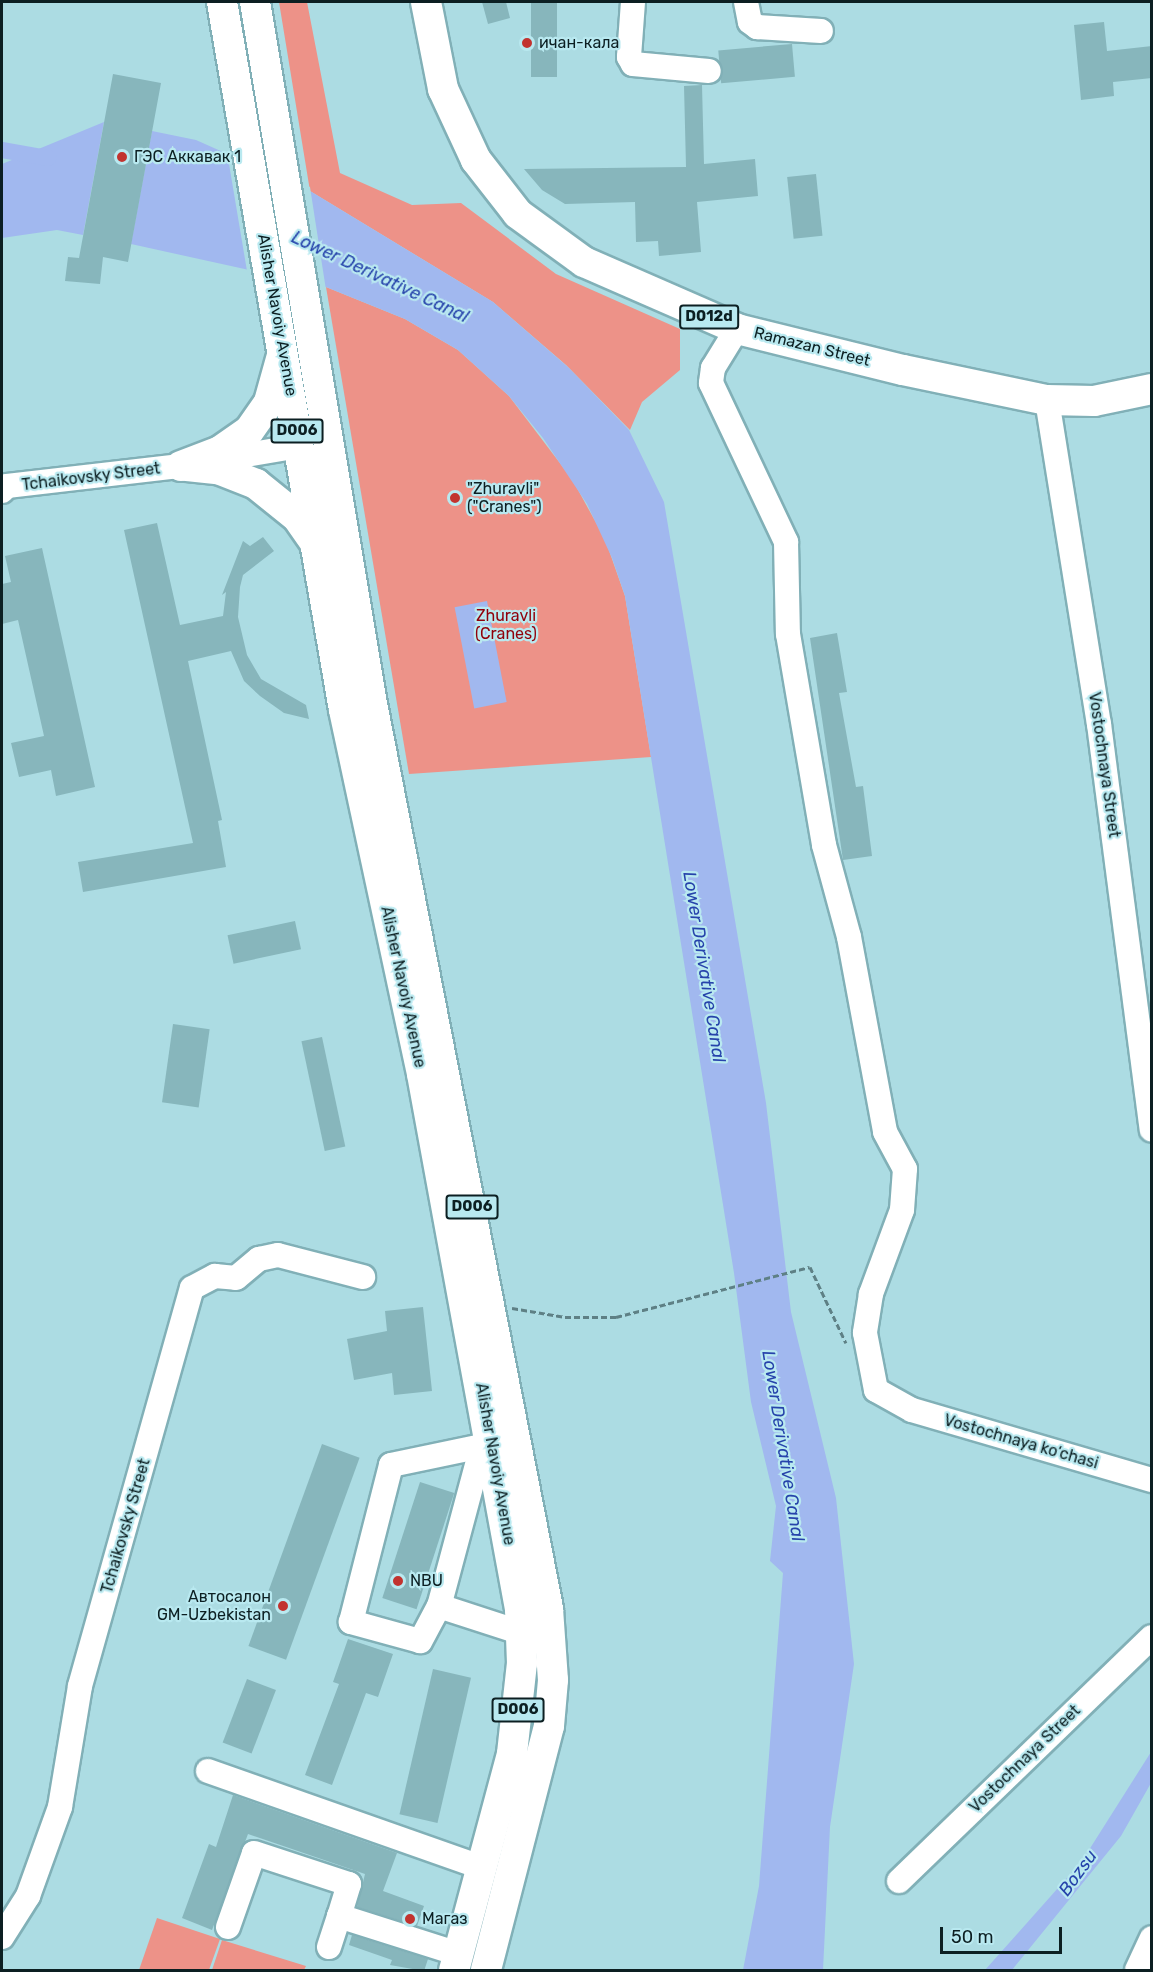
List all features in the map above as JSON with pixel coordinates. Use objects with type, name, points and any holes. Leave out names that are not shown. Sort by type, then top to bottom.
[{"type":"main road","name":"Alisher Navoiy Avenue","points":[[222,2],[344,710],[422,1074],[522,1633],[517,1724],[483,1868],[457,1962]]},
{"type":"main road","name":"Alisher Navoiy Avenue","points":[[255,2],[309,310],[372,704],[544,1584],[553,1680],[543,1757],[486,1971]]},
{"type":"main road","name":"Ramazan Street","points":[[426,2],[439,75],[453,118],[485,174],[518,214],[584,262],[737,329],[1047,400],[1094,401],[1152,389]]},
{"type":"main road","points":[[181,466],[231,445],[261,418],[279,374],[279,328]]},
{"type":"main road","points":[[299,446],[330,441]]},
{"type":"main road","points":[[181,466],[219,469],[256,484],[297,517],[316,546]]},
{"type":"street","points":[[633,2],[629,57],[633,64],[709,71]]},
{"type":"street","points":[[746,2],[750,22],[758,27],[820,31]]},
{"type":"street","name":"Vostochnaya ko‘chasi","points":[[737,329],[713,368],[711,383],[786,542],[788,634],[824,845],[849,937],[885,1132],[905,1169],[902,1210],[871,1294],[865,1333],[876,1390],[892,1402],[1152,1480]]},
{"type":"street","name":"Vostochnaya Street","points":[[1047,400],[1099,724],[1152,1130]]},
{"type":"street","name":"Tchaikovsky Street","points":[[4,487],[181,466],[299,446]]},
{"type":"street","name":"Tchaikovsky Street","points":[[2,1937],[28,1896],[60,1807],[80,1686],[192,1288],[215,1276],[236,1278],[259,1259],[278,1255],[363,1277]]},
{"type":"street","points":[[488,1445],[439,1606],[420,1641],[351,1622],[391,1465],[488,1445]]},
{"type":"street","points":[[439,1606],[522,1633]]},
{"type":"street","name":"Vostochnaya Street","points":[[899,1881],[1152,1638]]},
{"type":"street","points":[[208,1771],[483,1868]]},
{"type":"street","points":[[228,1927],[254,1853],[349,1884],[328,1947]]},
{"type":"street","points":[[339,1916],[457,1962]]},
{"type":"street","points":[[1137,1971],[1152,1938]]},
{"type":"path","points":[[491,1304],[565,1317],[616,1317],[810,1267],[851,1353]]},
{"type":"green space","points":[[279,2],[307,2],[340,173],[412,205],[461,203],[556,274],[680,329],[680,370],[642,402],[630,430],[566,365],[493,302],[310,191]]},
{"type":"green space","name":"Zhuravli (Cranes)","points":[[326,287],[405,319],[458,350],[509,396],[572,479],[605,539],[625,596],[651,757],[409,774]]},
{"type":"green space","points":[[157,1918],[220,1939],[209,1970],[139,1970]]},
{"type":"green space","points":[[222,1940],[306,1966],[304,1970],[212,1970]]},
{"type":"water","points":[[104,122],[83,235],[57,230],[2,238],[2,164]]},
{"type":"water","name":"Lower Derivative Canal","points":[[152,131],[196,140],[310,191],[493,302],[569,368],[629,430],[664,502],[766,1103],[791,1312],[836,1498],[854,1664],[830,1827],[823,1970],[743,1970],[759,1886],[783,1573],[770,1561],[776,1506],[751,1402],[734,1273],[625,596],[612,558],[587,504],[543,438],[509,396],[458,350],[405,319],[326,287],[131,244]]},
{"type":"water","points":[[487,601],[507,702],[474,708],[455,607]]},
{"type":"water","name":"Bozsu","points":[[1151,1752],[1151,1783],[1121,1836],[1012,1970],[985,1970],[1082,1861]]},
{"type":"pier","points":[[227,152],[310,187],[326,290],[247,271]]},
{"type":"building","points":[[482,2],[506,2],[510,18],[488,24]]},
{"type":"building","points":[[531,2],[557,2],[557,77],[531,77]]},
{"type":"building","points":[[1104,22],[1107,51],[1152,46],[1152,78],[1113,82],[1114,96],[1081,100],[1074,25]]},
{"type":"building","points":[[792,44],[795,77],[721,83],[718,50]]},
{"type":"building","name":"ГЭС Аккавак 1","points":[[113,74],[161,83],[128,262],[103,257],[100,284],[65,281],[68,257],[79,258]]},
{"type":"building","points":[[702,85],[704,164],[755,159],[758,196],[697,202],[701,252],[659,256],[658,241],[636,242],[635,202],[565,204],[542,190],[524,169],[686,167],[684,86]]},
{"type":"building","points":[[816,174],[822,236],[794,239],[787,177]]},
{"type":"building","points":[[157,523],[180,625],[223,616],[226,592],[222,595],[243,541],[250,546],[263,537],[274,551],[243,575],[238,617],[247,655],[261,679],[306,705],[309,719],[284,713],[260,696],[244,681],[231,651],[188,661],[222,820],[218,821],[226,867],[83,892],[78,862],[193,843],[124,530]]},
{"type":"building","points":[[42,548],[95,787],[56,796],[51,770],[19,777],[11,743],[44,736],[18,620],[2,624],[2,584],[11,582],[5,556]]},
{"type":"building","points":[[837,633],[847,692],[839,693],[856,787],[863,786],[872,856],[843,860],[810,638]]},
{"type":"building","points":[[295,921],[301,949],[234,964],[228,935]]},
{"type":"building","points":[[173,1024],[210,1029],[199,1107],[162,1102]]},
{"type":"building","points":[[322,1037],[345,1147],[325,1151],[301,1041]]},
{"type":"building","points":[[423,1307],[432,1391],[394,1395],[392,1373],[354,1380],[347,1339],[387,1331],[385,1311]]},
{"type":"building","points":[[322,1444],[360,1458],[286,1660],[248,1646]]},
{"type":"building","points":[[420,1482],[454,1493],[417,1609],[382,1598]]},
{"type":"building","points":[[348,1639],[393,1654],[378,1697],[366,1693],[332,1785],[305,1775],[339,1684],[333,1682]]},
{"type":"building","points":[[433,1669],[471,1678],[437,1823],[399,1814]]},
{"type":"building","points":[[247,1679],[276,1690],[252,1754],[223,1742]]},
{"type":"building","points":[[233,1795],[397,1853],[383,1891],[424,1906],[417,1926],[357,1907],[365,1874],[248,1834],[212,1930],[182,1918],[209,1844],[216,1847]]},
{"type":"building","points":[[352,1935],[428,1959],[424,1971],[390,1965],[392,1960],[349,1945]]},
{"type":"waterway","points":[[2,150],[48,158]]},
{"type":"place","name":"ичан-кала","points":[[527,43]]},
{"type":"place","name":"ГЭС Аккавак 1","points":[[122,157]]},
{"type":"place","name":"\"Zhuravli\" (\"Cranes\")","points":[[455,498]]},
{"type":"place","name":"NBU","points":[[398,1581]]},
{"type":"place","name":"Автосалон GM-Uzbekistan","points":[[283,1606]]},
{"type":"place","name":"Магаз","points":[[410,1919]]}]
